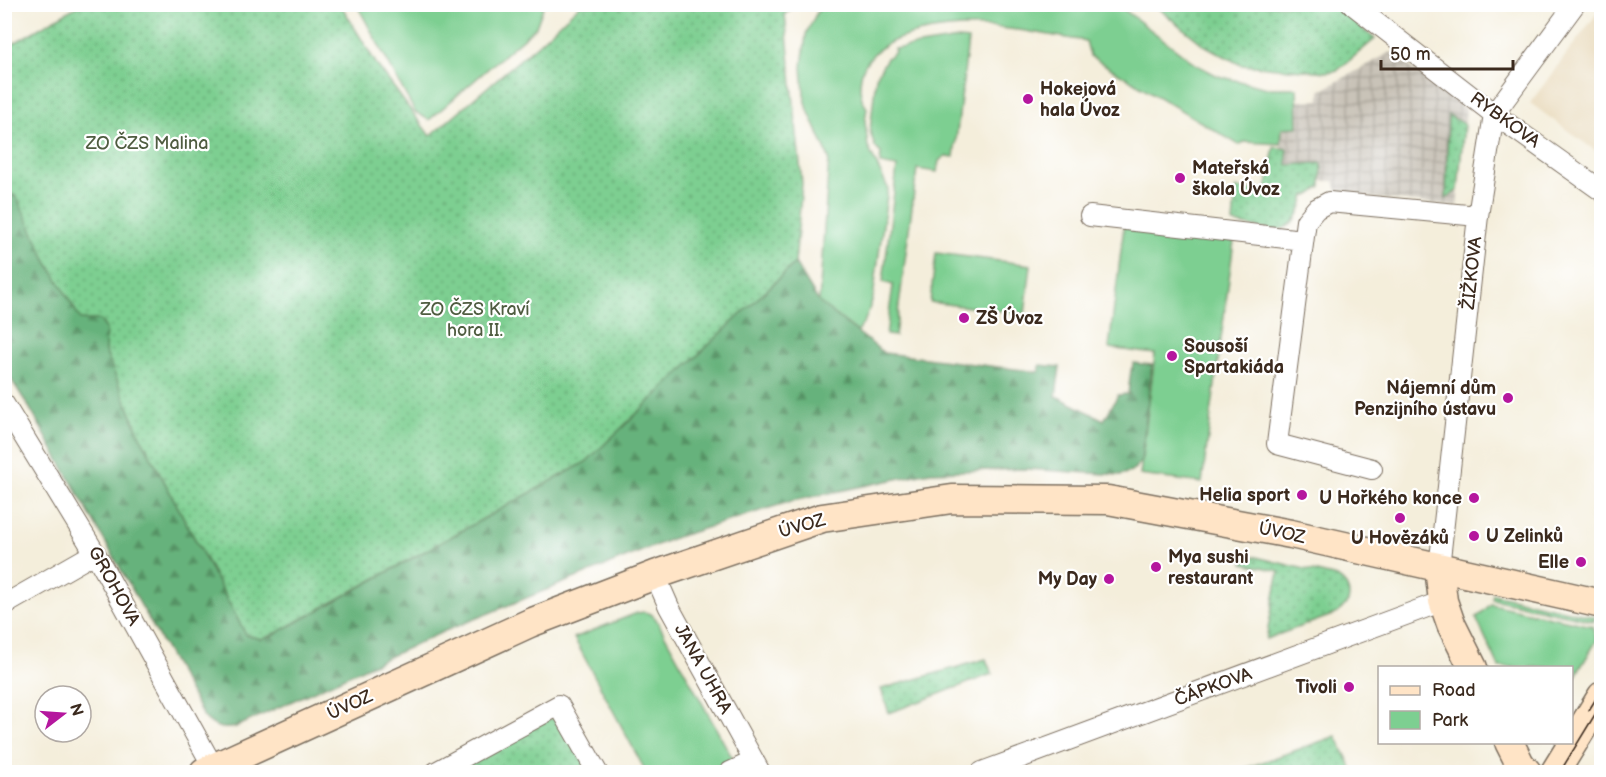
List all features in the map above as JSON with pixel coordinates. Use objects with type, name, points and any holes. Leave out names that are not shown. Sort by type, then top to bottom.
[{"type":"main road","name":"ÚVOZ","points":[[211,771],[530,623],[655,575],[822,518],[966,499],[1107,500],[1291,534],[1602,604]]},
{"type":"main road","points":[[1439,568],[1443,601],[1451,624],[1472,666]]},
{"type":"main road","points":[[1573,743],[1602,696]]},
{"type":"main road","points":[[1510,744],[1520,764],[1527,772]]},
{"type":"main road","points":[[1555,772],[1572,744]]},
{"type":"street","name":"RYBKOVA","points":[[1353,4],[1494,114],[1602,190]]},
{"type":"street","name":"ŽIŽKOVA","points":[[1439,568],[1478,216],[1494,114],[1575,4]]},
{"type":"street","points":[[1372,469],[1277,444],[1306,221],[1317,209],[1329,202],[1478,216]]},
{"type":"street","points":[[1090,216],[1304,240]]},
{"type":"street","name":"GROHOVA","points":[[4,404],[95,553],[211,771]]},
{"type":"street","points":[[4,605],[95,553]]},
{"type":"street","name":"JANA UHRA","points":[[655,575],[669,607],[757,767],[730,772]]},
{"type":"street","name":"ČÁPKOVA","points":[[982,772],[1443,601]]},
{"type":"street","points":[[436,772],[559,705],[597,772]]},
{"type":"shaded area","points":[[1601,8],[1601,155],[1530,103]]},
{"type":"shaded area","points":[[1391,52],[1466,110],[1457,206],[1338,194],[1334,181],[1321,181],[1321,163],[1287,165],[1287,149],[1281,148],[1282,128],[1298,127],[1298,101],[1320,100],[1320,91]]},
{"type":"green space","points":[[825,4],[1118,5],[1197,65],[1218,76],[1267,88],[1297,88],[1298,127],[1282,128],[1281,144],[1244,142],[1239,145],[1090,56],[1086,41],[1011,29],[972,27],[920,32],[887,44],[874,53],[865,65],[860,82],[862,98],[867,108],[865,121],[868,147],[888,188],[873,298],[858,332],[819,302],[829,158],[808,110],[802,67],[806,34],[817,12]]},
{"type":"green space","name":"ZO ČZS Kraví hora II.","points":[[79,5],[341,5],[377,65],[430,136],[537,45],[580,5],[796,5],[785,14],[802,184],[795,263],[586,462],[273,635],[261,639],[246,635],[140,436],[105,351],[106,329],[100,320],[81,321],[46,260],[17,198],[5,190],[4,49]]},
{"type":"green space","points":[[357,5],[544,5],[536,27],[429,120],[415,112]]},
{"type":"green space","points":[[1154,5],[1333,5],[1375,39],[1338,70],[1328,72],[1241,65],[1204,45]]},
{"type":"green space","points":[[958,39],[968,40],[954,157],[945,156],[939,161],[937,172],[917,169],[895,336],[886,335],[893,285],[883,282],[897,167],[880,164],[881,153],[875,147],[870,131],[876,77],[887,58],[895,52],[894,49]]},
{"type":"green space","points":[[1448,115],[1464,124],[1458,190],[1446,199]]},
{"type":"green space","points":[[1274,147],[1287,149],[1287,165],[1322,163],[1321,187],[1310,195],[1305,195],[1300,210],[1287,227],[1270,229],[1233,223],[1236,188],[1266,191]]},
{"type":"green space","points":[[4,190],[17,198],[46,260],[81,320],[100,320],[106,329],[105,351],[140,436],[246,635],[261,639],[312,614],[586,462],[795,263],[819,302],[884,353],[1039,372],[1040,365],[1060,367],[1056,396],[1104,420],[1118,395],[1128,394],[1134,363],[1152,365],[1141,462],[1131,472],[1120,475],[1026,469],[930,472],[792,501],[674,538],[445,631],[236,727],[219,727],[211,724],[204,717],[29,407],[5,370]]},
{"type":"green space","points":[[1124,226],[1234,241],[1202,483],[1140,475],[1155,354],[1109,348]]},
{"type":"green space","points":[[936,253],[1031,265],[1025,314],[930,302]]},
{"type":"green space","points":[[1252,556],[1337,577],[1347,588],[1348,602],[1338,613],[1266,639],[1279,571],[1243,563],[1247,557]]},
{"type":"green space","points":[[1493,594],[1595,617],[1594,621],[1492,599]]},
{"type":"green space","points":[[1491,604],[1592,626],[1597,640],[1573,680],[1573,666],[1499,666],[1476,618]]},
{"type":"green space","points":[[644,612],[656,619],[740,772],[646,772],[574,638]]},
{"type":"green space","points":[[986,659],[992,674],[889,713],[881,689]]},
{"type":"green space","points":[[558,718],[591,772],[447,772],[547,719]]},
{"type":"green space","points":[[1336,736],[1354,772],[1235,772]]},
{"type":"tram line","points":[[1589,710],[1602,689]]},
{"type":"tram line","points":[[1560,772],[1602,703]]},
{"type":"place","name":"Hokejová hala Úvoz","points":[[1028,99]]},
{"type":"place","name":"Mateřská škola Úvoz","points":[[1180,178]]},
{"type":"place","name":"ZŠ Úvoz","points":[[964,318]]},
{"type":"place","name":"Sousoší Spartakiáda","points":[[1172,356]]},
{"type":"place","name":"Nájemní dům Penzijního ústavu","points":[[1508,398]]},
{"type":"place","name":"Helia sport","points":[[1302,495]]},
{"type":"place","name":"U Hořkého konce","points":[[1474,498]]},
{"type":"place","name":"U Hovězáků","points":[[1400,518]]},
{"type":"place","name":"U Zelinků","points":[[1474,536]]},
{"type":"place","name":"Elle","points":[[1581,562]]},
{"type":"place","name":"Mya sushi restaurant","points":[[1156,567]]},
{"type":"place","name":"My Day","points":[[1109,579]]},
{"type":"place","name":"Tivoli","points":[[1349,687]]},
{"type":"park label","name":"ZO ČZS Malina","points":[[147,143]]}]
